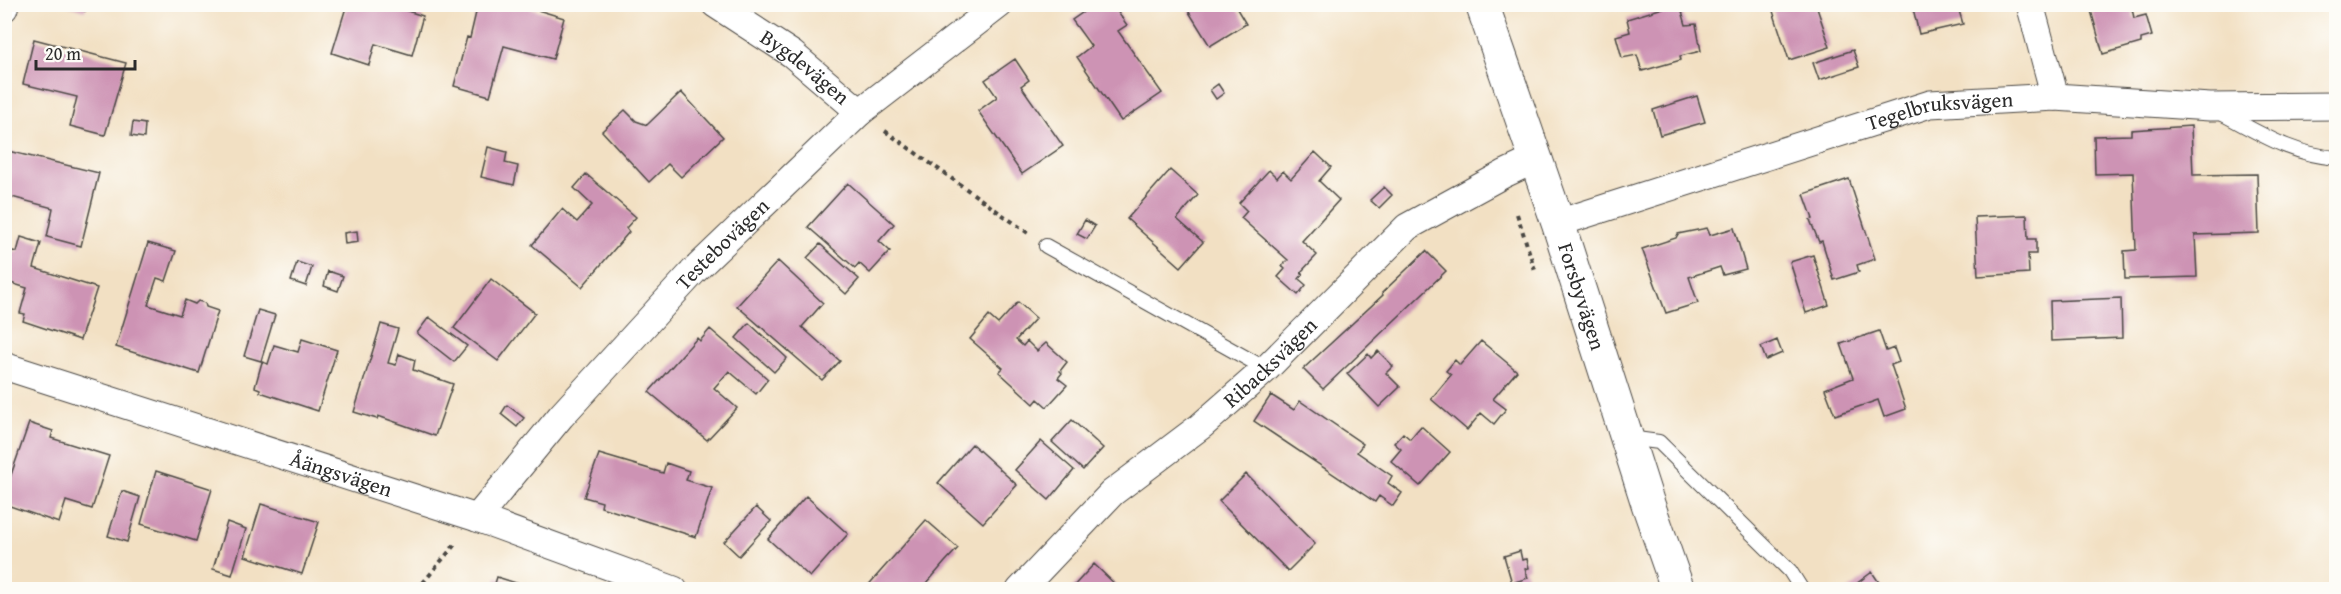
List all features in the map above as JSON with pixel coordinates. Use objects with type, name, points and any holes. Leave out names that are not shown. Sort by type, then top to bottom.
[{"type":"street","name":"Bygdevägen","points":[[715,4],[792,54],[860,112]]},
{"type":"street","name":"Testebovägen","points":[[477,518],[561,416],[694,271],[860,112],[999,4]]},
{"type":"street","name":"Forsbyvägen","points":[[1482,4],[1536,159],[1678,590]]},
{"type":"street","points":[[2030,4],[2055,98]]},
{"type":"street","name":"Tegelbruksvägen","points":[[1557,223],[1930,104],[2055,98],[2210,107],[2337,106]]},
{"type":"street","name":"Ribacksvägen","points":[[1020,590],[1112,493],[1201,426],[1266,369],[1407,227],[1536,159]]},
{"type":"street","name":"Åängsvägen","points":[[4,366],[477,518],[674,590]]},
{"type":"lane","points":[[2210,107],[2289,149],[2315,156],[2337,158]]},
{"type":"lane","points":[[1046,246],[1266,369]]},
{"type":"lane","points":[[1627,438],[1659,442],[1790,571],[1802,590]]},
{"type":"path","points":[[860,112],[1046,246]]},
{"type":"path","points":[[417,590],[477,518]]},
{"type":"building","points":[[63,4],[86,4],[85,11]]},
{"type":"building","points":[[347,4],[393,4],[392,6],[423,16],[412,55],[375,44],[369,65],[332,53]]},
{"type":"building","points":[[478,4],[518,4],[564,18],[553,59],[504,46],[490,96],[454,86],[467,37],[470,38]]},
{"type":"building","points":[[1095,4],[1112,4],[1127,25],[1118,31],[1162,93],[1121,121],[1077,57],[1091,46],[1072,20]]},
{"type":"building","points":[[1184,4],[1234,4],[1246,24],[1210,46]]},
{"type":"building","points":[[1680,4],[1686,25],[1696,24],[1701,51],[1680,56],[1681,60],[1642,71],[1637,55],[1622,58],[1616,36],[1630,32],[1627,19]]},
{"type":"building","points":[[1912,4],[1957,4],[1963,24],[1919,34]]},
{"type":"building","points":[[2101,4],[2131,4],[2134,18],[2146,15],[2152,36],[2141,39],[2141,43],[2103,54],[2090,7]]},
{"type":"building","points":[[1771,5],[1816,5],[1830,47],[1789,60]]},
{"type":"building","points":[[34,39],[126,63],[105,135],[70,126],[77,97],[23,84]]},
{"type":"building","points":[[1853,50],[1859,67],[1819,80],[1813,63]]},
{"type":"building","points":[[1015,59],[1029,80],[1021,86],[1063,146],[1022,174],[978,111],[997,97],[985,80]]},
{"type":"building","points":[[1218,84],[1224,93],[1216,99],[1210,90]]},
{"type":"building","points":[[681,92],[723,137],[681,177],[668,164],[649,182],[602,131],[625,110],[636,121],[647,125]]},
{"type":"building","points":[[1697,96],[1705,122],[1660,135],[1653,110]]},
{"type":"building","points":[[133,122],[145,124],[144,138],[131,136]]},
{"type":"building","points":[[2191,126],[2193,175],[2257,174],[2259,233],[2195,235],[2197,277],[2125,279],[2124,251],[2136,250],[2133,173],[2095,174],[2094,136],[2131,135],[2131,130]]},
{"type":"building","points":[[488,147],[507,152],[505,163],[518,166],[514,185],[481,177]]},
{"type":"building","points":[[8,151],[99,173],[81,246],[47,237],[53,208],[4,195],[4,167]]},
{"type":"building","points":[[1315,152],[1331,167],[1319,181],[1339,200],[1302,241],[1317,255],[1301,272],[1303,274],[1299,279],[1306,285],[1298,295],[1278,277],[1285,269],[1282,266],[1288,260],[1241,218],[1247,211],[1239,203],[1269,170],[1277,178],[1283,171],[1291,179]]},
{"type":"building","points":[[1170,170],[1198,195],[1177,219],[1203,242],[1181,267],[1127,219]]},
{"type":"building","points":[[586,174],[636,217],[626,228],[629,232],[582,287],[532,245],[562,209],[577,222],[592,205],[574,188]]},
{"type":"building","points":[[1849,179],[1875,259],[1857,265],[1859,272],[1834,280],[1822,241],[1819,242],[1810,220],[1813,219],[1804,194]]},
{"type":"building","points":[[848,183],[894,224],[879,241],[890,251],[870,273],[859,263],[855,268],[808,227]]},
{"type":"building","points":[[1384,187],[1392,195],[1379,208],[1370,200]]},
{"type":"building","points":[[2027,215],[2028,239],[2036,239],[2036,254],[2028,254],[2029,273],[1978,276],[1975,217]]},
{"type":"building","points":[[1085,220],[1095,226],[1087,239],[1077,234]]},
{"type":"building","points":[[1707,228],[1710,235],[1734,228],[1746,269],[1723,275],[1720,267],[1689,277],[1698,303],[1666,313],[1642,249],[1676,238],[1678,234]]},
{"type":"building","points":[[357,231],[358,242],[345,244],[344,233]]},
{"type":"building","points":[[21,237],[41,243],[34,268],[97,288],[80,340],[23,321],[25,314],[20,313],[27,288],[4,281],[4,249],[17,252]]},
{"type":"building","points":[[148,243],[176,251],[166,281],[157,278],[148,305],[180,315],[185,300],[195,304],[198,301],[218,311],[199,373],[116,347]]},
{"type":"building","points":[[820,244],[859,279],[846,294],[807,258]]},
{"type":"building","points":[[1426,251],[1446,271],[1323,389],[1303,369],[1383,295],[1382,293]]},
{"type":"building","points":[[1813,255],[1829,305],[1806,313],[1790,262]]},
{"type":"building","points":[[778,261],[823,303],[802,327],[840,361],[822,380],[737,306]]},
{"type":"building","points":[[297,262],[312,267],[306,286],[291,281]]},
{"type":"building","points":[[328,271],[343,276],[338,291],[324,286]]},
{"type":"building","points":[[491,279],[535,313],[498,361],[454,328]]},
{"type":"building","points":[[2121,298],[2122,338],[2051,341],[2050,301]]},
{"type":"building","points":[[1018,302],[1036,318],[1016,340],[1023,346],[1027,341],[1037,351],[1046,343],[1067,362],[1058,378],[1067,385],[1047,407],[1038,399],[1034,404],[999,372],[1003,368],[970,339],[989,316],[998,324]]},
{"type":"building","points":[[258,310],[275,315],[261,361],[244,356]]},
{"type":"building","points":[[429,317],[467,346],[454,362],[417,333]]},
{"type":"building","points":[[749,323],[787,358],[774,372],[736,338]]},
{"type":"building","points":[[381,324],[398,329],[388,363],[396,365],[399,354],[415,360],[413,370],[453,384],[435,436],[378,416],[377,419],[354,412]]},
{"type":"building","points":[[710,329],[768,379],[756,394],[729,371],[714,388],[737,408],[707,440],[649,392],[697,338],[700,341]]},
{"type":"building","points":[[1879,331],[1886,351],[1894,348],[1899,362],[1891,365],[1906,409],[1884,417],[1878,400],[1835,415],[1825,389],[1853,378],[1841,344]]},
{"type":"building","points":[[302,339],[337,350],[318,411],[260,392],[260,389],[255,387],[262,362],[268,364],[274,345],[298,352]]},
{"type":"building","points":[[1777,340],[1782,353],[1766,360],[1761,347]]},
{"type":"building","points":[[1481,341],[1517,371],[1493,399],[1506,409],[1494,424],[1481,413],[1467,430],[1431,399],[1451,375],[1446,371],[1455,360],[1460,365]]},
{"type":"building","points":[[1378,351],[1393,366],[1386,373],[1400,387],[1379,407],[1347,374],[1368,354],[1371,358]]},
{"type":"building","points":[[1271,395],[1294,410],[1300,401],[1363,444],[1357,452],[1392,476],[1388,483],[1402,493],[1393,506],[1379,496],[1375,502],[1254,421]]},
{"type":"building","points":[[507,405],[524,418],[517,427],[501,414]]},
{"type":"building","points":[[1072,420],[1103,448],[1083,470],[1052,442]]},
{"type":"building","points":[[29,423],[53,431],[51,438],[109,456],[92,509],[66,501],[59,523],[4,504],[4,495]]},
{"type":"building","points":[[1421,426],[1450,452],[1420,486],[1391,461],[1401,449],[1394,443],[1403,433],[1410,439]]},
{"type":"building","points":[[1041,441],[1074,470],[1049,500],[1015,470]]},
{"type":"building","points":[[972,444],[1017,485],[983,523],[938,483]]},
{"type":"building","points":[[599,454],[663,473],[666,463],[689,471],[686,480],[712,488],[696,537],[601,507],[602,502],[584,497]]},
{"type":"building","points":[[156,471],[212,489],[196,541],[141,524]]},
{"type":"building","points":[[1246,474],[1315,544],[1288,571],[1219,501]]},
{"type":"building","points":[[122,491],[140,497],[127,542],[108,536]]},
{"type":"building","points":[[806,496],[848,534],[810,577],[768,539]]},
{"type":"building","points":[[261,504],[319,522],[302,574],[245,556]]},
{"type":"building","points":[[756,507],[771,521],[739,556],[724,542]]},
{"type":"building","points":[[926,520],[958,548],[921,590],[864,590]]},
{"type":"building","points":[[227,522],[246,529],[232,575],[213,569]]},
{"type":"building","points":[[1520,551],[1522,560],[1527,559],[1529,568],[1525,569],[1528,578],[1512,583],[1504,556]]},
{"type":"building","points":[[1094,564],[1119,588],[1070,590]]},
{"type":"building","points":[[1872,572],[1884,590],[1848,590]]},
{"type":"building","points":[[497,577],[535,589],[535,590],[493,590]]}]
